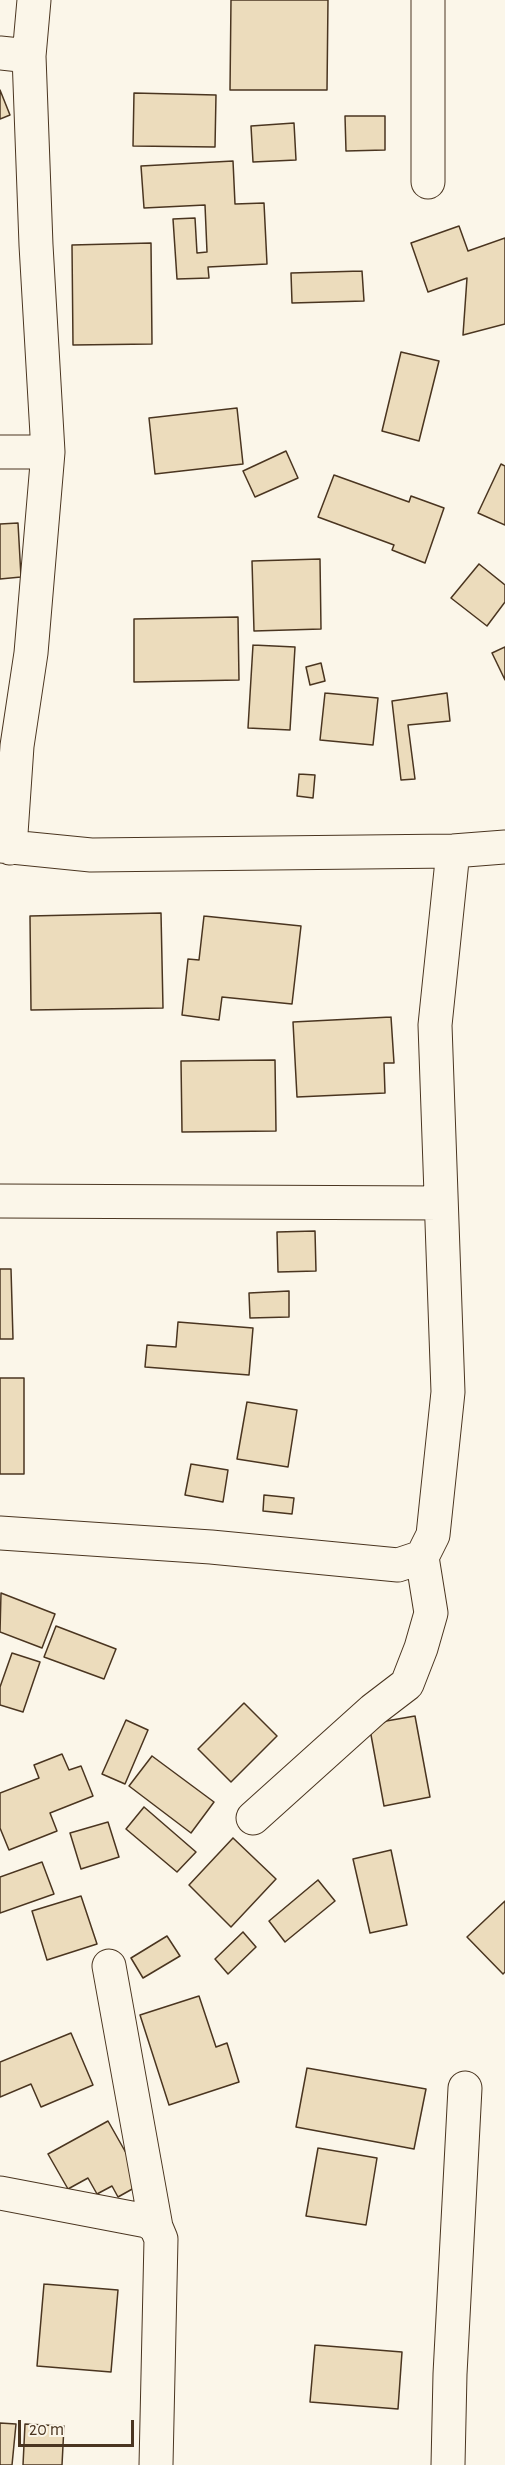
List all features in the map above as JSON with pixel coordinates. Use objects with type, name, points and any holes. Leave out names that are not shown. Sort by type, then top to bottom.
[{"type":"street","points":[[34,0],[15,55],[36,245],[48,452],[30,653],[5,847],[91,855],[453,850],[505,847]]},
{"type":"street","points":[[428,0],[428,182]]},
{"type":"street","points":[[0,452],[48,452]]},
{"type":"street","points":[[253,1818],[372,1710],[407,1684],[422,1648],[431,1613],[422,1557],[432,1535],[448,1392],[435,1025],[453,850]]},
{"type":"street","points":[[0,1201],[441,1203]]},
{"type":"street","points":[[0,1533],[212,1547],[398,1564],[422,1557]]},
{"type":"street","points":[[109,1966],[156,2227],[161,2240],[156,2465]]},
{"type":"street","points":[[448,2465],[450,2374],[465,2088]]},
{"type":"street","points":[[0,2193],[147,2221],[156,2227]]},
{"type":"building","points":[[231,0],[328,0],[327,90],[230,90]]},
{"type":"building","points":[[0,90],[10,115],[0,119]]},
{"type":"building","points":[[134,93],[216,95],[215,147],[133,146]]},
{"type":"building","points":[[345,116],[385,116],[385,150],[346,151]]},
{"type":"building","points":[[294,123],[296,160],[253,162],[251,126]]},
{"type":"building","points":[[233,161],[235,204],[264,203],[267,264],[208,267],[209,278],[177,279],[173,219],[195,218],[197,253],[207,252],[205,205],[144,208],[141,166]]},
{"type":"building","points":[[459,226],[468,251],[505,238],[505,324],[463,335],[467,278],[428,292],[411,243]]},
{"type":"building","points":[[151,243],[152,344],[73,345],[72,245]]},
{"type":"building","points":[[362,271],[364,301],[292,303],[291,273]]},
{"type":"building","points":[[401,352],[439,361],[419,441],[382,431]]},
{"type":"building","points":[[237,408],[243,464],[155,474],[149,418]]},
{"type":"building","points":[[286,451],[298,478],[255,497],[243,471]]},
{"type":"building","points":[[501,464],[505,466],[505,525],[478,513]]},
{"type":"building","points":[[334,475],[409,502],[411,496],[444,508],[425,563],[392,550],[394,545],[318,517]]},
{"type":"building","points":[[18,523],[21,577],[0,579],[0,524]]},
{"type":"building","points":[[320,559],[321,629],[254,631],[252,561]]},
{"type":"building","points":[[479,564],[505,585],[505,602],[487,626],[451,598]]},
{"type":"building","points":[[238,617],[239,680],[134,682],[134,619]]},
{"type":"building","points":[[253,645],[295,647],[290,730],[248,728]]},
{"type":"building","points":[[505,647],[505,680],[492,653]]},
{"type":"building","points":[[321,663],[325,681],[310,685],[306,667]]},
{"type":"building","points":[[325,693],[378,698],[373,745],[320,740]]},
{"type":"building","points":[[447,693],[450,721],[408,725],[415,779],[401,780],[392,701]]},
{"type":"building","points":[[299,774],[315,775],[313,798],[297,796]]},
{"type":"building","points":[[161,913],[163,1008],[31,1010],[30,916]]},
{"type":"building","points":[[204,916],[301,926],[292,1004],[222,997],[219,1020],[182,1015],[188,959],[199,960]]},
{"type":"building","points":[[391,1017],[394,1063],[384,1063],[385,1093],[297,1097],[293,1022]]},
{"type":"building","points":[[275,1060],[276,1131],[182,1132],[181,1061]]},
{"type":"building","points":[[315,1231],[316,1271],[278,1272],[277,1232]]},
{"type":"building","points":[[0,1269],[11,1269],[13,1339],[0,1339]]},
{"type":"building","points":[[289,1291],[289,1317],[250,1318],[249,1293]]},
{"type":"building","points":[[178,1322],[253,1328],[249,1375],[145,1367],[147,1345],[176,1347]]},
{"type":"building","points":[[0,1378],[24,1378],[24,1474],[0,1474]]},
{"type":"building","points":[[247,1402],[297,1410],[288,1467],[237,1459]]},
{"type":"building","points":[[191,1464],[228,1470],[223,1502],[185,1495]]},
{"type":"building","points":[[264,1495],[294,1498],[292,1514],[263,1511]]},
{"type":"building","points":[[1,1593],[55,1614],[42,1648],[0,1632]]},
{"type":"building","points":[[56,1626],[116,1649],[104,1679],[44,1657]]},
{"type":"building","points":[[12,1653],[40,1662],[23,1712],[0,1705],[0,1687]]},
{"type":"building","points":[[244,1703],[277,1736],[231,1782],[198,1749]]},
{"type":"building","points":[[415,1716],[430,1797],[384,1806],[369,1724]]},
{"type":"building","points":[[126,1720],[148,1730],[125,1784],[102,1774]]},
{"type":"building","points":[[62,1754],[69,1770],[81,1766],[93,1796],[50,1813],[57,1831],[9,1850],[0,1828],[0,1793],[39,1778],[34,1765]]},
{"type":"building","points":[[152,1756],[214,1802],[191,1833],[129,1786]]},
{"type":"building","points":[[144,1807],[196,1852],[177,1872],[126,1829]]},
{"type":"building","points":[[108,1822],[119,1857],[81,1869],[70,1833]]},
{"type":"building","points":[[233,1838],[276,1879],[231,1927],[189,1885]]},
{"type":"building","points":[[391,1850],[407,1925],[370,1933],[353,1859]]},
{"type":"building","points":[[42,1862],[54,1894],[0,1913],[0,1877]]},
{"type":"building","points":[[318,1880],[335,1901],[285,1942],[269,1921]]},
{"type":"building","points":[[81,1896],[97,1944],[47,1960],[32,1911]]},
{"type":"building","points":[[505,1901],[505,1972],[503,1974],[467,1937]]},
{"type":"building","points":[[243,1932],[256,1947],[228,1974],[215,1959]]},
{"type":"building","points":[[167,1936],[180,1956],[143,1978],[131,1958]]},
{"type":"building","points":[[199,1996],[216,2047],[227,2043],[239,2082],[169,2105],[140,2015]]},
{"type":"building","points":[[71,2033],[93,2085],[41,2107],[31,2084],[0,2097],[0,2062]]},
{"type":"building","points":[[307,2068],[426,2089],[414,2149],[296,2127]]},
{"type":"building","points":[[108,2121],[143,2183],[118,2197],[112,2186],[97,2194],[88,2178],[68,2189],[48,2154]]},
{"type":"building","points":[[318,2148],[377,2158],[366,2225],[306,2216]]},
{"type":"building","points":[[44,2284],[118,2290],[111,2372],[37,2366]]},
{"type":"building","points":[[315,2345],[402,2352],[398,2409],[310,2402]]},
{"type":"building","points":[[0,2423],[16,2424],[12,2465],[0,2465]]},
{"type":"building","points":[[25,2424],[64,2426],[62,2465],[23,2465]]}]
